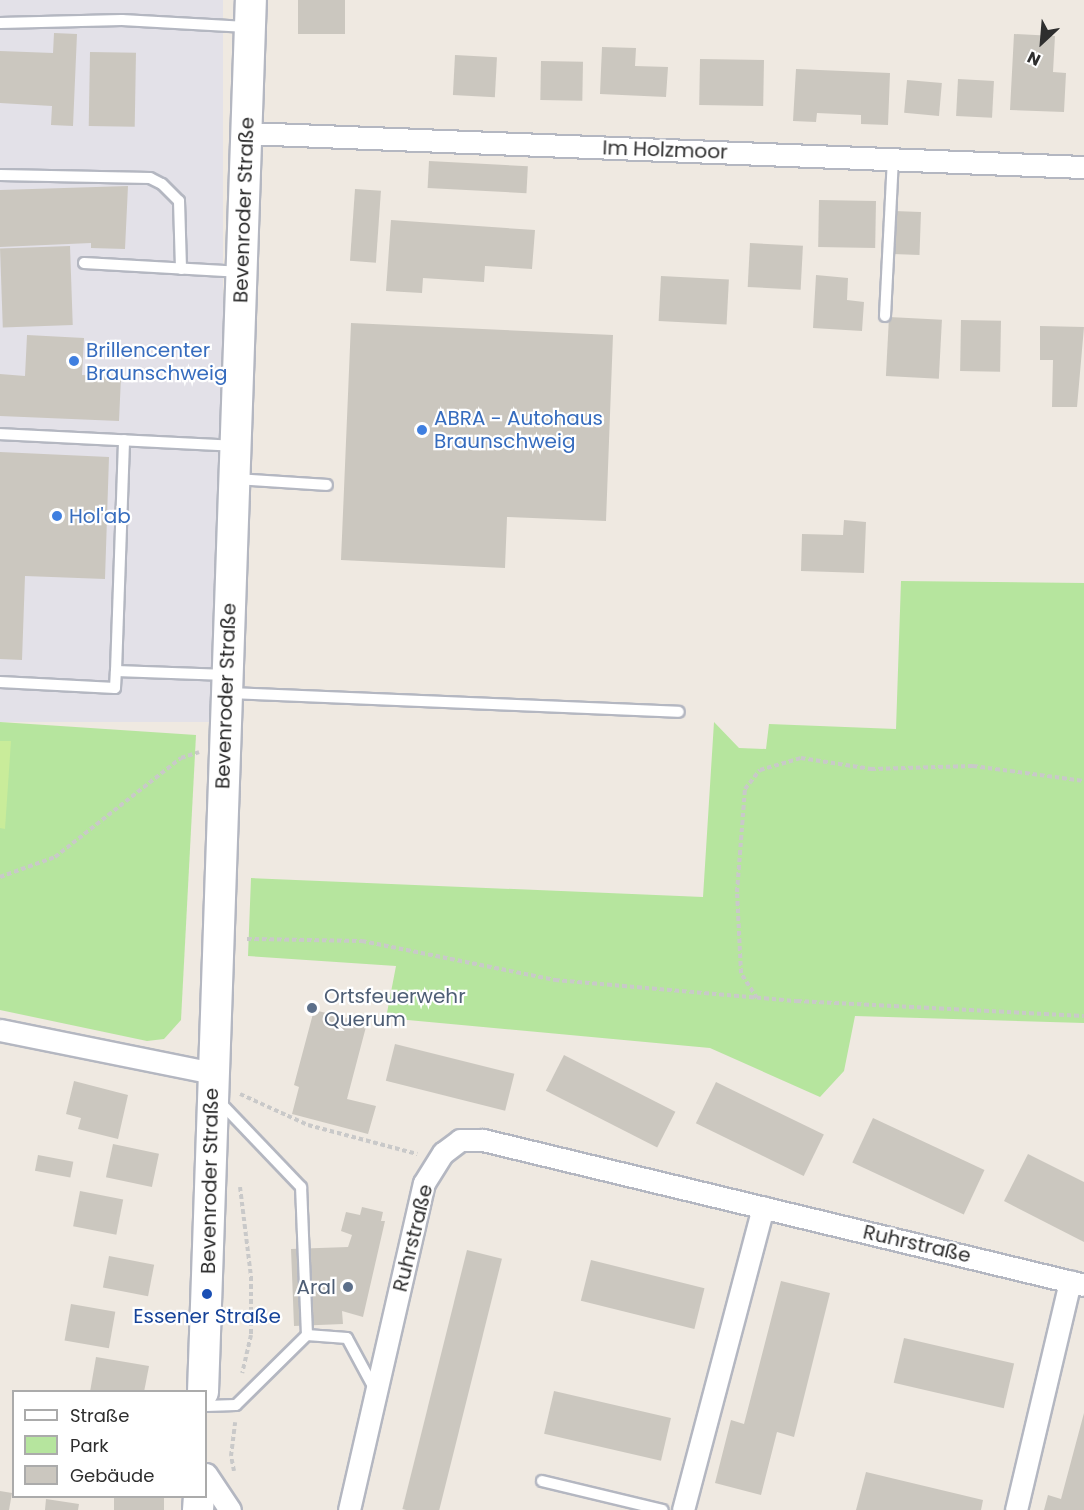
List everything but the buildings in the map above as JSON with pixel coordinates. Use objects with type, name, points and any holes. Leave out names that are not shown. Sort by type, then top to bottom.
[{"type":"main road","name":"Bevenroder Straße","points":[[203,1390],[220,1086],[217,938],[251,13]]},
{"type":"street","name":"Im Holzmoor","points":[[247,133],[1084,167]]},
{"type":"street","points":[[0,1030],[220,1086]]},
{"type":"street","name":"Ruhrstraße","points":[[349,1510],[424,1183],[443,1153],[460,1140],[483,1140],[1077,1283],[1017,1510]]},
{"type":"street","points":[[684,1510],[763,1207]]},
{"type":"street","points":[[207,1475],[230,1510]]},
{"type":"lane","points":[[0,23],[122,20],[251,13]]},
{"type":"lane","points":[[885,316],[893,159]]},
{"type":"lane","points":[[0,175],[150,178],[162,184],[178,201],[181,269]]},
{"type":"lane","points":[[84,263],[242,273]]},
{"type":"lane","points":[[0,434],[235,446]]},
{"type":"lane","points":[[0,682],[115,688],[124,440]]},
{"type":"lane","points":[[234,478],[327,485]]},
{"type":"lane","points":[[116,671],[227,684],[679,712]]},
{"type":"lane","points":[[207,1406],[236,1405],[307,1335],[301,1187],[235,1116],[220,1086]]},
{"type":"lane","points":[[307,1335],[347,1338],[376,1393]]},
{"type":"lane","points":[[542,1481],[663,1510]]},
{"type":"path","points":[[0,877],[55,857],[181,758],[224,742]]},
{"type":"path","points":[[757,998],[741,973],[737,892],[745,789],[760,770],[801,758],[871,769],[973,766],[1084,781]]},
{"type":"path","points":[[217,938],[362,940],[555,980],[757,998],[1084,1016]]},
{"type":"path","points":[[220,1086],[235,1116]]},
{"type":"path","points":[[220,1086],[308,1125],[421,1155]]},
{"type":"path","points":[[235,1475],[231,1456],[236,1405],[251,1335],[249,1239],[239,1182]]},
{"type":"path","points":[[245,1300],[251,1300]]},
{"type":"shaded area","points":[[0,0],[223,0],[223,722],[0,722]]},
{"type":"green space","points":[[901,581],[1084,583],[1084,1023],[855,1016],[844,1071],[820,1097],[710,1048],[386,1018],[396,966],[248,956],[251,878],[703,897],[714,722],[739,748],[766,749],[769,724],[896,729]]},
{"type":"green space","points":[[0,722],[196,735],[181,1020],[164,1039],[147,1041],[0,1010]]},
{"type":"green space","points":[[0,741],[11,741],[5,829],[0,828]]},
{"type":"place","name":"Brillencenter Braunschweig","points":[[74,361]]},
{"type":"place","name":"ABRA - Autohaus Braunschweig","points":[[422,430]]},
{"type":"place","name":"Hol'ab","points":[[57,516]]},
{"type":"place","name":"Ortsfeuerwehr Querum","points":[[312,1008]]},
{"type":"place","name":"Aral","points":[[348,1287]]},
{"type":"place","name":"Essener Straße","points":[[207,1294]]}]
